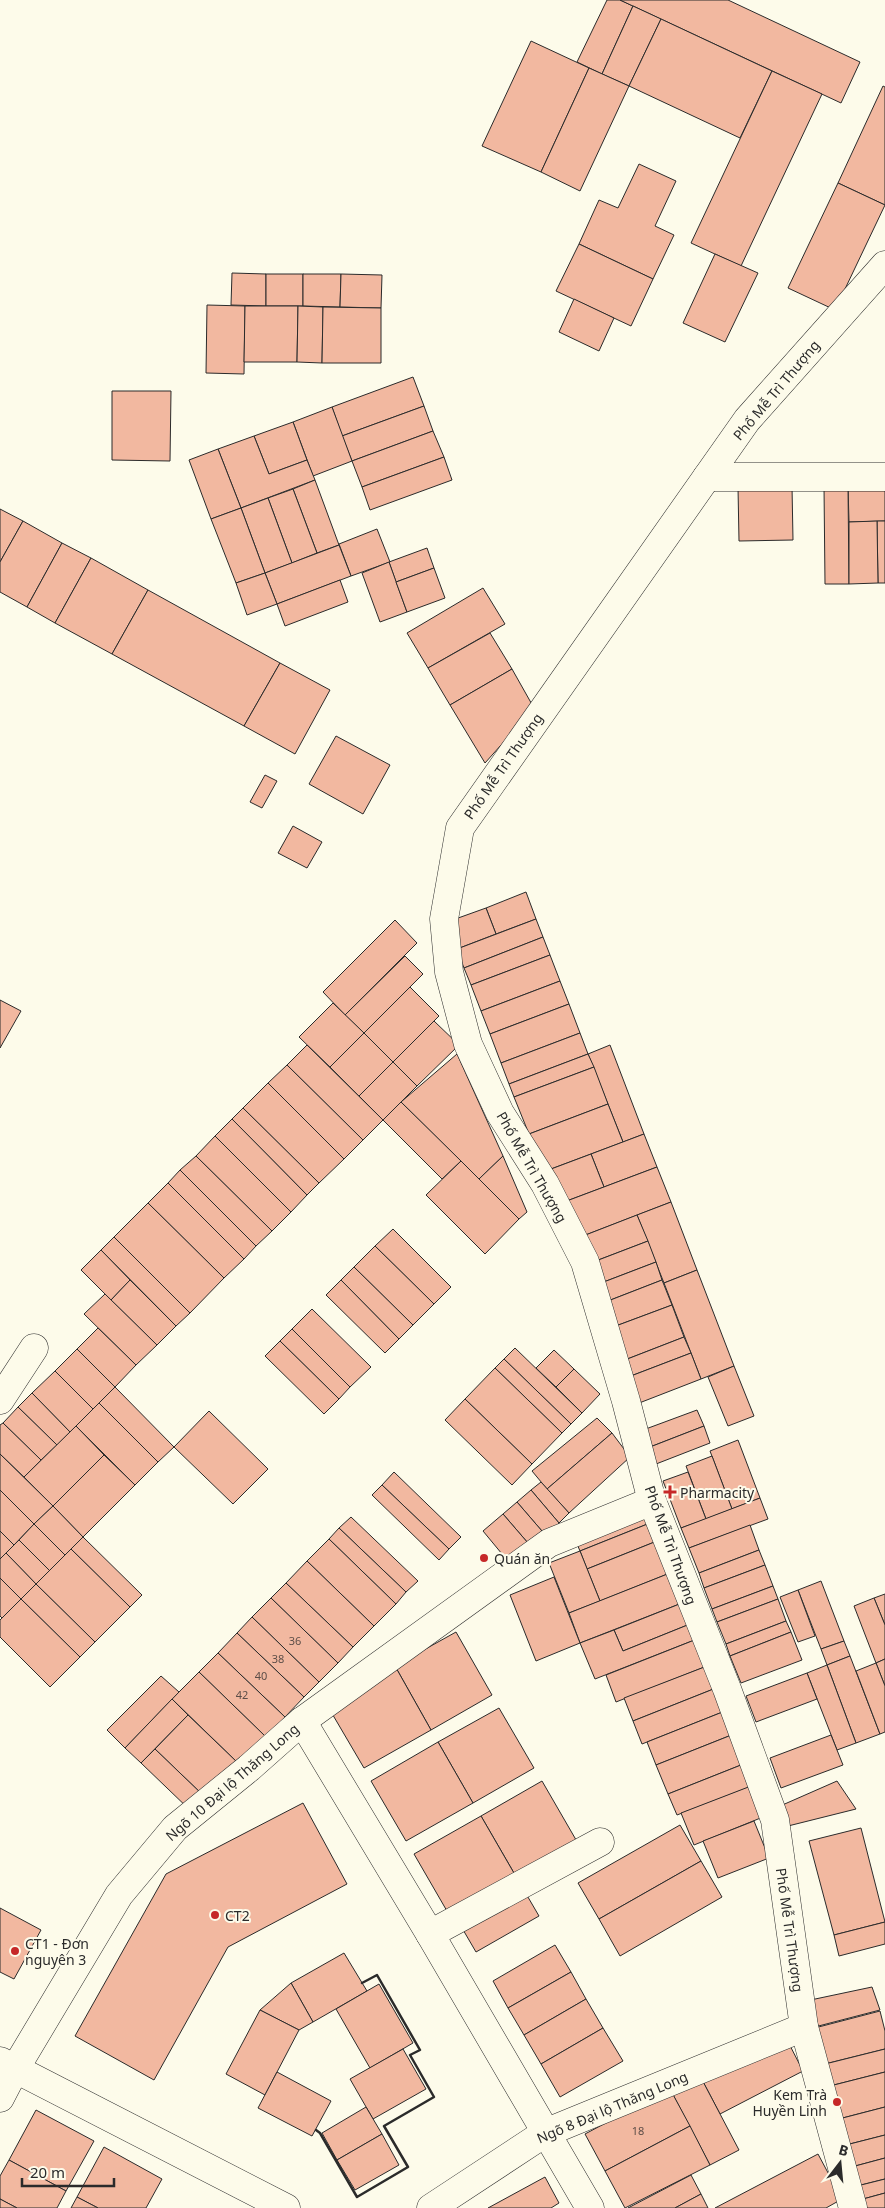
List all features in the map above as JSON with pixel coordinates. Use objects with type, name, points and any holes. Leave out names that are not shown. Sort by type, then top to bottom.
[{"type":"street","name":"Phố Mễ Trì Thượng","points":[[853,2208],[804,2026],[775,1820],[727,1689],[652,1501],[626,1401],[585,1262],[545,1184],[500,1113],[468,1044],[449,972],[444,920],[460,828],[747,420],[885,265]]},
{"type":"street","points":[[707,477],[885,477]]},
{"type":"street","points":[[0,1400],[34,1348]]},
{"type":"street","name":"Ngõ 10 Đại lộ Thăng Long","points":[[0,2098],[7,2065],[119,1895],[175,1828],[249,1768],[302,1721],[450,1612],[549,1543],[652,1501]]},
{"type":"street","points":[[302,1721],[430,1934],[590,2208]]},
{"type":"street","points":[[430,1934],[600,1842]]},
{"type":"street","name":"Ngõ 8 Đại lộ Thăng Long","points":[[431,2208],[545,2133],[804,2026]]},
{"type":"street","points":[[7,2065],[286,2208]]},
{"type":"building","points":[[607,0],[620,0],[633,6],[602,74],[577,62]]},
{"type":"building","points":[[620,0],[728,0],[860,62],[841,103]]},
{"type":"building","points":[[633,6],[661,19],[629,86],[602,74]]},
{"type":"building","points":[[661,19],[772,71],[740,138],[629,86]]},
{"type":"building","points":[[531,41],[589,68],[541,172],[482,146]]},
{"type":"building","points":[[589,68],[629,86],[580,191],[541,172]]},
{"type":"building","points":[[772,71],[822,94],[741,266],[691,243]]},
{"type":"building","points":[[883,86],[885,87],[885,205],[838,183]]},
{"type":"building","points":[[639,164],[676,181],[655,226],[674,235],[653,279],[579,244],[599,200],[618,208]]},
{"type":"building","points":[[838,183],[885,205],[835,310],[788,288]]},
{"type":"building","points":[[579,244],[653,279],[631,326],[556,291]]},
{"type":"building","points":[[715,254],[758,273],[725,342],[683,323]]},
{"type":"building","points":[[232,273],[266,274],[266,306],[231,305]]},
{"type":"building","points":[[266,274],[303,274],[303,306],[266,306]]},
{"type":"building","points":[[303,274],[341,274],[340,307],[303,306]]},
{"type":"building","points":[[341,274],[382,275],[381,308],[340,307]]},
{"type":"building","points":[[574,299],[614,318],[599,351],[559,332]]},
{"type":"building","points":[[207,305],[245,306],[244,374],[206,373]]},
{"type":"building","points":[[245,306],[298,306],[297,362],[244,362]]},
{"type":"building","points":[[298,306],[323,307],[322,363],[297,362]]},
{"type":"building","points":[[323,307],[381,308],[381,363],[322,363]]},
{"type":"building","points":[[413,377],[424,406],[342,436],[332,407]]},
{"type":"building","points":[[112,391],[171,391],[170,461],[112,460]]},
{"type":"building","points":[[424,406],[433,431],[352,461],[342,436]]},
{"type":"building","points":[[332,407],[352,461],[313,476],[293,422]]},
{"type":"building","points":[[293,422],[307,460],[269,474],[254,436]]},
{"type":"building","points":[[433,431],[444,457],[362,487],[352,461]]},
{"type":"building","points":[[254,436],[269,474],[307,460],[315,480],[241,508],[218,449]]},
{"type":"building","points":[[218,449],[241,508],[211,519],[189,460]]},
{"type":"building","points":[[444,457],[452,480],[370,510],[362,487]]},
{"type":"building","points":[[315,480],[339,545],[317,553],[293,489]]},
{"type":"building","points":[[885,485],[885,521],[849,522],[848,486]]},
{"type":"building","points":[[792,486],[793,540],[739,541],[738,487]]},
{"type":"building","points":[[824,486],[848,486],[849,584],[825,584]]},
{"type":"building","points":[[293,489],[317,553],[292,563],[268,498]]},
{"type":"building","points":[[268,498],[292,563],[265,573],[241,508]]},
{"type":"building","points":[[241,508],[265,573],[236,583],[211,519]]},
{"type":"building","points":[[0,509],[23,521],[0,562]]},
{"type":"building","points":[[23,521],[62,543],[27,607],[0,592],[0,562]]},
{"type":"building","points":[[877,521],[885,521],[885,583],[878,583]]},
{"type":"building","points":[[877,521],[878,583],[849,584],[849,522]]},
{"type":"building","points":[[377,529],[390,562],[351,576],[339,544]]},
{"type":"building","points":[[62,543],[91,558],[55,623],[27,607]]},
{"type":"building","points":[[339,545],[351,576],[277,604],[265,573]]},
{"type":"building","points":[[427,548],[434,568],[396,582],[389,562]]},
{"type":"building","points":[[91,558],[148,590],[112,654],[55,623]]},
{"type":"building","points":[[389,562],[407,612],[380,622],[362,573]]},
{"type":"building","points":[[434,568],[445,598],[407,612],[396,582]]},
{"type":"building","points":[[265,573],[277,604],[247,615],[236,583]]},
{"type":"building","points":[[340,580],[348,602],[285,626],[277,604]]},
{"type":"building","points":[[483,588],[505,624],[428,668],[407,633]]},
{"type":"building","points":[[148,590],[280,663],[244,726],[112,654]]},
{"type":"building","points":[[490,633],[512,669],[450,705],[428,668]]},
{"type":"building","points":[[280,663],[330,690],[295,754],[244,726]]},
{"type":"building","points":[[512,669],[534,708],[485,763],[450,705]]},
{"type":"building","points":[[336,736],[390,765],[363,814],[309,784]]},
{"type":"building","points":[[265,775],[277,781],[262,808],[250,802]]},
{"type":"building","points":[[293,826],[322,842],[307,868],[278,853]]},
{"type":"building","points":[[526,892],[536,919],[496,934],[486,908]]},
{"type":"building","points":[[486,908],[496,934],[457,949],[447,922]]},
{"type":"building","points":[[536,919],[543,937],[464,968],[457,949]]},
{"type":"building","points":[[395,920],[417,943],[345,1015],[323,992]]},
{"type":"building","points":[[543,937],[550,955],[471,985],[464,968]]},
{"type":"building","points":[[550,955],[560,981],[481,1011],[471,985]]},
{"type":"building","points":[[405,956],[423,974],[364,1033],[345,1015]]},
{"type":"building","points":[[560,981],[569,1004],[490,1034],[481,1011]]},
{"type":"building","points":[[410,987],[439,1016],[393,1062],[364,1033]]},
{"type":"building","points":[[0,1000],[21,1011],[0,1048]]},
{"type":"building","points":[[333,1003],[364,1033],[330,1067],[299,1037]]},
{"type":"building","points":[[569,1004],[580,1033],[501,1063],[490,1034]]},
{"type":"building","points":[[434,1021],[459,1045],[417,1086],[393,1062]]},
{"type":"building","points":[[364,1033],[393,1062],[359,1096],[330,1067]]},
{"type":"building","points":[[580,1033],[588,1054],[509,1084],[501,1063]]},
{"type":"building","points":[[307,1045],[383,1120],[363,1140],[287,1065]]},
{"type":"building","points":[[610,1045],[644,1134],[623,1142],[588,1054]]},
{"type":"building","points":[[457,1054],[503,1156],[479,1179],[401,1102]]},
{"type":"building","points":[[588,1054],[594,1067],[514,1097],[509,1084]]},
{"type":"building","points":[[393,1062],[417,1086],[383,1120],[359,1096]]},
{"type":"building","points":[[287,1065],[363,1140],[344,1159],[268,1083]]},
{"type":"building","points":[[594,1067],[608,1104],[529,1134],[514,1097]]},
{"type":"building","points":[[268,1083],[344,1159],[319,1183],[243,1108]]},
{"type":"building","points":[[401,1102],[461,1161],[442,1179],[383,1120]]},
{"type":"building","points":[[608,1104],[623,1142],[543,1172],[529,1134]]},
{"type":"building","points":[[243,1108],[319,1183],[307,1195],[232,1119]]},
{"type":"building","points":[[232,1119],[307,1195],[291,1212],[215,1136]]},
{"type":"building","points":[[644,1134],[657,1167],[604,1187],[591,1154]]},
{"type":"building","points":[[215,1136],[291,1212],[272,1231],[196,1156]]},
{"type":"building","points":[[591,1154],[604,1187],[556,1205],[543,1172]]},
{"type":"building","points":[[196,1156],[272,1231],[256,1246],[180,1170]]},
{"type":"building","points":[[503,1156],[527,1212],[519,1219],[479,1179]]},
{"type":"building","points":[[461,1161],[519,1219],[485,1254],[426,1195]]},
{"type":"building","points":[[657,1167],[671,1202],[570,1241],[556,1205]]},
{"type":"building","points":[[180,1170],[256,1246],[244,1259],[168,1183]]},
{"type":"building","points":[[168,1183],[244,1259],[224,1278],[148,1203]]},
{"type":"building","points":[[671,1202],[697,1270],[664,1283],[637,1215]]},
{"type":"building","points":[[148,1203],[224,1278],[190,1313],[114,1237]]},
{"type":"building","points":[[637,1215],[648,1241],[580,1267],[570,1241]]},
{"type":"building","points":[[393,1229],[451,1287],[434,1304],[375,1246]]},
{"type":"building","points":[[114,1237],[190,1313],[176,1326],[101,1250]]},
{"type":"building","points":[[648,1241],[656,1262],[588,1288],[580,1267]]},
{"type":"building","points":[[375,1246],[434,1304],[413,1325],[354,1267]]},
{"type":"building","points":[[101,1250],[130,1280],[111,1300],[81,1270]]},
{"type":"building","points":[[656,1262],[662,1280],[595,1306],[588,1288]]},
{"type":"building","points":[[354,1267],[413,1325],[399,1339],[341,1280]]},
{"type":"building","points":[[697,1270],[734,1366],[701,1379],[664,1283]]},
{"type":"building","points":[[130,1280],[176,1326],[157,1345],[111,1300]]},
{"type":"building","points":[[341,1280],[399,1339],[385,1353],[326,1295]]},
{"type":"building","points":[[662,1280],[672,1305],[605,1330],[595,1306]]},
{"type":"building","points":[[105,1294],[157,1345],[136,1365],[84,1314]]},
{"type":"building","points":[[672,1305],[684,1337],[617,1363],[605,1330]]},
{"type":"building","points":[[312,1309],[371,1367],[350,1387],[292,1329]]},
{"type":"building","points":[[98,1328],[136,1365],[115,1387],[77,1349]]},
{"type":"building","points":[[292,1329],[350,1387],[339,1399],[280,1341]]},
{"type":"building","points":[[684,1337],[691,1353],[623,1379],[617,1363]]},
{"type":"building","points":[[280,1341],[339,1399],[324,1414],[265,1356]]},
{"type":"building","points":[[515,1348],[582,1413],[571,1424],[504,1359]]},
{"type":"building","points":[[77,1349],[115,1387],[93,1409],[55,1371]]},
{"type":"building","points":[[554,1350],[574,1369],[556,1387],[536,1368]]},
{"type":"building","points":[[691,1353],[701,1379],[634,1405],[623,1379]]},
{"type":"building","points":[[504,1359],[571,1424],[562,1433],[495,1368]]},
{"type":"building","points":[[734,1366],[754,1416],[728,1426],[708,1377]]},
{"type":"building","points":[[495,1368],[562,1433],[532,1464],[465,1399]]},
{"type":"building","points":[[574,1369],[600,1394],[582,1413],[556,1387]]},
{"type":"building","points":[[55,1371],[93,1409],[70,1432],[32,1393]]},
{"type":"building","points":[[115,1387],[174,1447],[158,1462],[99,1403]]},
{"type":"building","points":[[32,1393],[70,1432],[57,1445],[18,1407]]},
{"type":"building","points":[[465,1399],[532,1464],[512,1485],[445,1420]]},
{"type":"building","points":[[99,1403],[158,1462],[135,1485],[76,1426]]},
{"type":"building","points":[[18,1407],[57,1445],[41,1460],[3,1423]]},
{"type":"building","points":[[697,1410],[704,1426],[650,1447],[643,1430]]},
{"type":"building","points":[[209,1411],[268,1469],[233,1504],[174,1447]]},
{"type":"building","points":[[597,1418],[612,1433],[547,1489],[532,1471]]},
{"type":"building","points":[[3,1423],[41,1460],[24,1477],[0,1454],[0,1425]]},
{"type":"building","points":[[76,1426],[104,1455],[53,1506],[24,1477]]},
{"type":"building","points":[[704,1426],[710,1443],[656,1464],[650,1447]]},
{"type":"building","points":[[612,1433],[630,1457],[569,1513],[547,1489]]},
{"type":"building","points":[[738,1440],[760,1498],[732,1509],[710,1451]]},
{"type":"building","points":[[0,1454],[53,1506],[34,1524],[0,1490]]},
{"type":"building","points":[[104,1455],[135,1485],[83,1537],[53,1506]]},
{"type":"building","points":[[712,1456],[732,1509],[706,1519],[686,1466]]},
{"type":"building","points":[[394,1472],[461,1537],[449,1549],[382,1485]]},
{"type":"building","points":[[688,1472],[706,1519],[681,1528],[663,1481]]},
{"type":"building","points":[[541,1482],[569,1513],[559,1523],[531,1490]]},
{"type":"building","points":[[382,1485],[449,1549],[439,1560],[372,1495]]},
{"type":"building","points":[[0,1490],[34,1524],[14,1545],[0,1531]]},
{"type":"building","points":[[531,1490],[559,1523],[548,1538],[517,1502]]},
{"type":"building","points":[[760,1498],[768,1519],[689,1548],[681,1528]]},
{"type":"building","points":[[517,1502],[548,1538],[534,1550],[503,1514]]},
{"type":"building","points":[[641,1502],[650,1523],[580,1551],[571,1530]]},
{"type":"building","points":[[53,1506],[83,1537],[65,1555],[34,1524]]},
{"type":"building","points":[[503,1514],[534,1550],[507,1560],[483,1531]]},
{"type":"building","points":[[351,1517],[418,1581],[406,1592],[339,1528]]},
{"type":"building","points":[[650,1523],[657,1541],[587,1569],[580,1551]]},
{"type":"building","points":[[34,1524],[65,1555],[50,1571],[19,1540]]},
{"type":"building","points":[[750,1525],[759,1550],[699,1573],[689,1548]]},
{"type":"building","points":[[339,1528],[406,1592],[396,1604],[329,1539]]},
{"type":"building","points":[[0,1531],[14,1545],[0,1559]]},
{"type":"building","points":[[83,1537],[142,1595],[130,1607],[71,1549]]},
{"type":"building","points":[[329,1539],[396,1604],[374,1626],[307,1561]]},
{"type":"building","points":[[19,1540],[50,1571],[36,1584],[6,1553]]},
{"type":"building","points":[[657,1541],[670,1573],[600,1601],[587,1569]]},
{"type":"building","points":[[71,1549],[130,1607],[95,1642],[36,1584]]},
{"type":"building","points":[[759,1550],[765,1565],[704,1588],[699,1573]]},
{"type":"building","points":[[580,1551],[600,1601],[569,1613],[549,1563]]},
{"type":"building","points":[[6,1553],[36,1584],[21,1599],[0,1578],[0,1559]]},
{"type":"building","points":[[307,1561],[374,1626],[353,1647],[286,1583]]},
{"type":"building","points":[[765,1565],[773,1586],[712,1609],[704,1588]]},
{"type":"building","points":[[670,1573],[682,1603],[580,1643],[569,1613]]},
{"type":"building","points":[[554,1577],[580,1643],[536,1661],[510,1595]]},
{"type":"building","points":[[0,1578],[21,1599],[2,1618],[0,1616]]},
{"type":"building","points":[[821,1581],[844,1641],[821,1649],[798,1590]]},
{"type":"building","points":[[286,1583],[353,1647],[338,1663],[271,1598]]},
{"type":"building","points":[[36,1584],[95,1642],[80,1657],[21,1599]]},
{"type":"building","points":[[773,1586],[778,1599],[717,1622],[712,1609]]},
{"type":"building","points":[[798,1590],[815,1636],[798,1642],[780,1597]]},
{"type":"building","points":[[885,1594],[885,1625],[874,1598]]},
{"type":"building","points":[[271,1598],[338,1663],[319,1682],[252,1617]]},
{"type":"building","points":[[874,1598],[885,1625],[885,1659],[876,1663],[854,1606]]},
{"type":"building","points":[[21,1599],[80,1657],[50,1687],[0,1637],[0,1620]]},
{"type":"building","points":[[778,1599],[786,1621],[726,1644],[717,1622]]},
{"type":"building","points":[[682,1603],[690,1624],[623,1651],[614,1630]]},
{"type":"building","points":[[252,1617],[319,1682],[304,1697],[237,1633]]},
{"type":"building","points":[[786,1621],[791,1632],[730,1656],[726,1644]]},
{"type":"building","points":[[690,1624],[697,1639],[595,1679],[580,1643],[614,1630],[623,1651]]},
{"type":"building","points":[[456,1632],[492,1695],[431,1730],[395,1666]]},
{"type":"building","points":[[791,1632],[802,1660],[741,1683],[730,1656]]},
{"type":"building","points":[[237,1633],[304,1697],[285,1717],[218,1653]]},
{"type":"building","points":[[697,1639],[707,1666],[616,1702],[606,1675]]},
{"type":"building","points":[[844,1641],[850,1656],[827,1665],[821,1649]]},
{"type":"building","points":[[218,1653],[285,1717],[266,1737],[199,1672]]},
{"type":"building","points":[[850,1656],[880,1734],[856,1743],[827,1665]]},
{"type":"building","points":[[885,1659],[885,1686],[876,1663]]},
{"type":"building","points":[[876,1663],[885,1686],[885,1732],[880,1734],[856,1671]]},
{"type":"building","points":[[827,1665],[856,1743],[837,1750],[807,1673]]},
{"type":"building","points":[[395,1666],[431,1730],[364,1768],[327,1705]]},
{"type":"building","points":[[707,1666],[716,1688],[633,1721],[624,1698]]},
{"type":"building","points":[[199,1672],[266,1737],[239,1764],[172,1699]]},
{"type":"building","points":[[807,1673],[817,1699],[756,1722],[746,1696]]},
{"type":"building","points":[[161,1676],[179,1692],[125,1748],[107,1730]]},
{"type":"building","points":[[716,1688],[725,1711],[642,1744],[633,1721]]},
{"type":"building","points":[[172,1699],[188,1715],[141,1763],[125,1748]]},
{"type":"building","points":[[499,1708],[534,1768],[473,1803],[438,1742]]},
{"type":"building","points":[[725,1711],[734,1734],[656,1765],[647,1742]]},
{"type":"building","points":[[188,1715],[239,1764],[206,1798],[155,1749]]},
{"type":"building","points":[[734,1734],[746,1763],[668,1794],[656,1765]]},
{"type":"building","points":[[831,1735],[843,1765],[781,1788],[770,1758]]},
{"type":"building","points":[[438,1742],[473,1803],[406,1841],[371,1781]]},
{"type":"building","points":[[155,1749],[206,1798],[192,1812],[141,1763]]},
{"type":"building","points":[[746,1763],[755,1785],[677,1815],[668,1794]]},
{"type":"building","points":[[542,1781],[579,1845],[518,1880],[481,1816]]},
{"type":"building","points":[[837,1781],[856,1809],[776,1829],[771,1810]]},
{"type":"building","points":[[751,1786],[763,1817],[694,1845],[681,1813]]},
{"type":"building","name":"CT2","points":[[303,1803],[347,1884],[228,1947],[154,2080],[75,2036],[166,1874]]},
{"type":"building","points":[[481,1816],[518,1880],[451,1918],[414,1854]]},
{"type":"building","points":[[754,1821],[769,1858],[718,1878],[703,1841]]},
{"type":"building","points":[[680,1825],[701,1861],[599,1919],[578,1883]]},
{"type":"building","points":[[861,1828],[885,1922],[834,1935],[809,1841]]},
{"type":"building","points":[[701,1861],[722,1897],[620,1956],[599,1919]]},
{"type":"building","points":[[525,1892],[539,1916],[476,1952],[462,1928]]},
{"type":"building","name":"CT1 - Đơn nguyên 3","points":[[0,1908],[41,1930],[14,1979],[0,1972]]},
{"type":"building","points":[[885,1922],[885,1944],[839,1956],[834,1935]]},
{"type":"building","points":[[555,1945],[571,1972],[508,2008],[493,1981]]},
{"type":"building","points":[[344,1953],[367,1991],[313,2022],[291,1983]]},
{"type":"building","points":[[571,1972],[586,1999],[524,2035],[508,2008]]},
{"type":"building","points":[[291,1983],[313,2022],[299,2030],[260,2010]]},
{"type":"building","points":[[379,1984],[413,2043],[370,2068],[336,2009]]},
{"type":"building","points":[[872,1987],[880,2010],[807,2029],[801,2002]]},
{"type":"building","points":[[586,1999],[603,2028],[541,2064],[524,2035]]},
{"type":"building","points":[[260,2010],[299,2030],[265,2095],[226,2074]]},
{"type":"building","points":[[880,2011],[885,2031],[885,2049],[817,2066],[807,2030]]},
{"type":"building","points":[[603,2028],[623,2061],[560,2097],[541,2064]]},
{"type":"building","points":[[782,2030],[803,2071],[720,2114],[699,2074]]},
{"type":"building","points":[[403,2049],[426,2089],[373,2119],[350,2079]]},
{"type":"building","points":[[885,2049],[885,2072],[822,2088],[817,2066]]},
{"type":"building","points":[[277,2072],[331,2101],[312,2136],[258,2108]]},
{"type":"building","points":[[885,2072],[885,2107],[831,2121],[822,2088]]},
{"type":"building","points":[[699,2074],[739,2150],[710,2165],[670,2089]]},
{"type":"building","points":[[670,2089],[690,2126],[605,2171],[585,2134]]},
{"type":"building","points":[[366,2107],[382,2134],[337,2160],[322,2133]]},
{"type":"building","points":[[885,2107],[885,2135],[838,2147],[831,2121]]},
{"type":"building","points":[[36,2110],[94,2141],[66,2191],[9,2160]]},
{"type":"building","points":[[690,2126],[710,2165],[625,2208],[605,2171]]},
{"type":"building","points":[[382,2134],[399,2165],[355,2190],[337,2160]]},
{"type":"building","points":[[885,2135],[885,2158],[844,2169],[838,2147]]},
{"type":"building","points":[[104,2147],[162,2179],[146,2208],[98,2208],[77,2197]]},
{"type":"building","points":[[818,2154],[842,2199],[826,2208],[715,2208]]},
{"type":"building","points":[[885,2158],[885,2179],[849,2188],[844,2169]]},
{"type":"building","points":[[9,2160],[66,2191],[57,2208],[17,2208],[0,2199],[0,2176]]},
{"type":"building","points":[[691,2175],[701,2194],[675,2208],[628,2208]]},
{"type":"building","points":[[545,2177],[559,2203],[551,2208],[488,2208]]},
{"type":"building","points":[[885,2179],[885,2193],[852,2202],[849,2188]]},
{"type":"building","points":[[885,2193],[885,2208],[854,2208],[852,2202]]},
{"type":"building","points":[[701,2194],[708,2208],[675,2208]]},
{"type":"building","points":[[77,2197],[98,2208],[71,2208]]},
{"type":"building","points":[[0,2199],[17,2208],[0,2208]]},
{"type":"wall","points":[[316,2130],[320,2133],[357,2197],[408,2167],[384,2126],[434,2097],[410,2055],[420,2050],[377,1975],[362,1983]]},
{"type":"place","name":"Pharmacity","points":[[670,1492]]},
{"type":"place","name":"Quán ăn","points":[[484,1558]]},
{"type":"place","name":"CT2","points":[[215,1915]]},
{"type":"place","name":"CT1 - Đơn nguyên 3","points":[[15,1951]]},
{"type":"place","name":"Kem Trà Huyền Linh","points":[[837,2102]]}]
